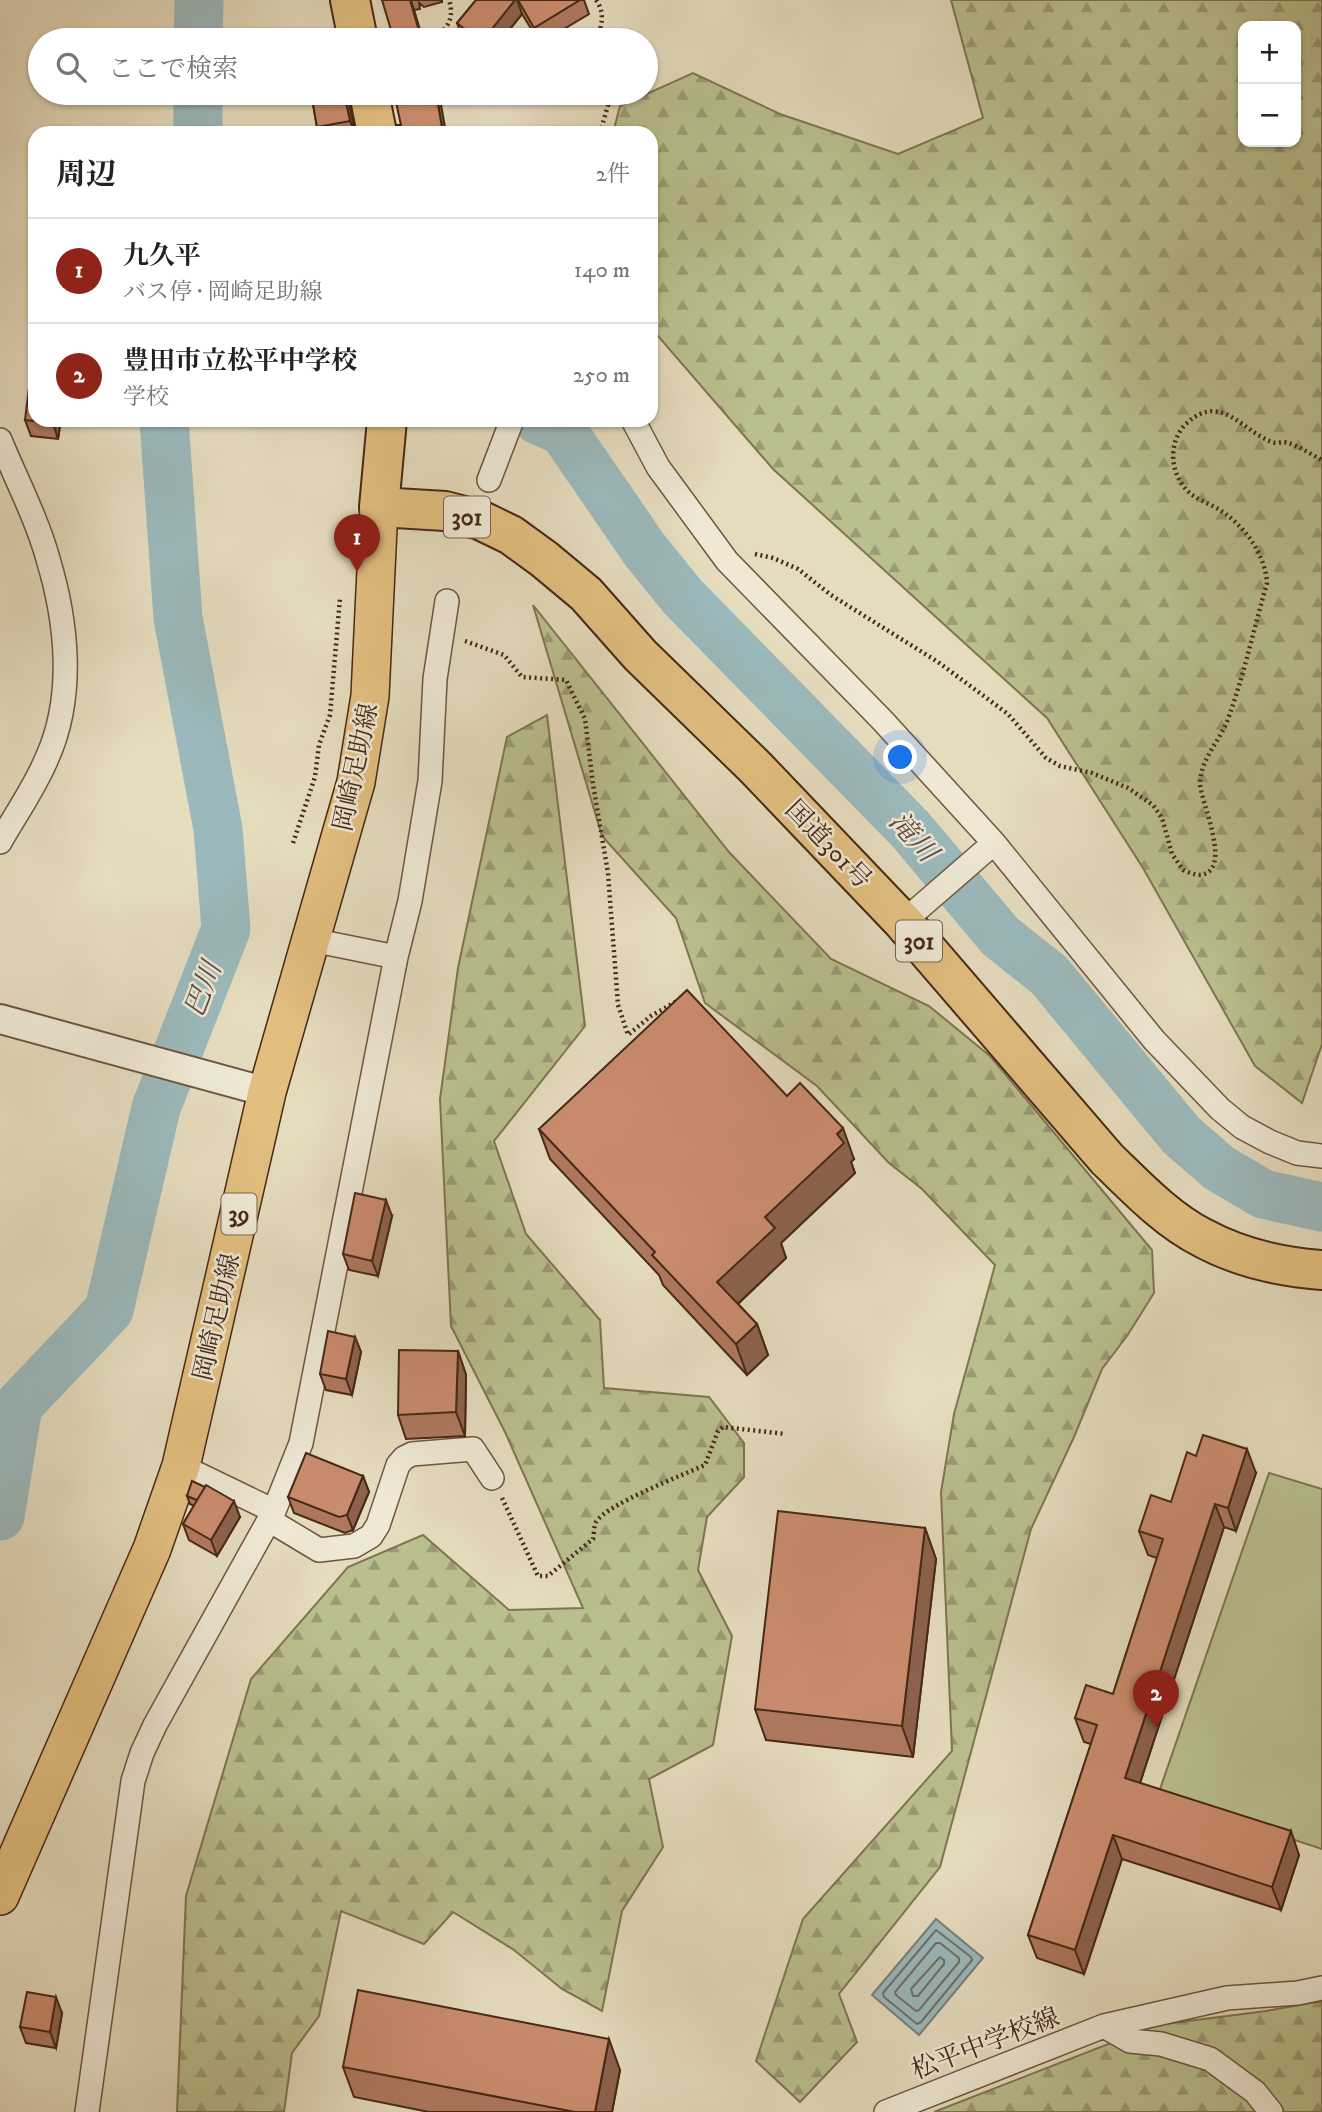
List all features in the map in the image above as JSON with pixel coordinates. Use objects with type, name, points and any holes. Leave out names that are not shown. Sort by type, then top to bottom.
[{"type":"highway","points":[[350,0],[356,28]]},
{"type":"highway","points":[[371,105],[376,126]]},
{"type":"highway","points":[[379,507],[386,427]]},
{"type":"highway","name":"国道301号","points":[[379,507],[445,511],[480,520],[511,535],[544,559],[586,594],[639,655],[755,767],[903,922],[1107,1159],[1140,1190],[1202,1238],[1268,1262],[1322,1270]]},
{"type":"main road","name":"岡崎足助線","points":[[0,1896],[152,1549],[181,1466],[267,1092],[356,782],[370,696],[379,507]]},
{"type":"street","points":[[489,480],[509,427]]},
{"type":"street","points":[[637,427],[658,467],[727,561],[883,722],[994,843],[1154,1040],[1220,1109],[1242,1127],[1297,1153],[1322,1156]]},
{"type":"street","points":[[0,440],[48,558],[66,654],[58,729],[47,758],[0,842]]},
{"type":"street","points":[[87,2112],[133,1781],[155,1725],[272,1516],[301,1443],[396,957],[410,901],[430,781],[435,679],[447,601]]},
{"type":"street","points":[[903,922],[994,843]]},
{"type":"street","points":[[312,940],[396,957]]},
{"type":"street","points":[[0,1019],[267,1092]]},
{"type":"street","points":[[181,1466],[272,1516],[319,1550],[354,1546],[371,1536],[378,1525],[398,1465],[412,1454],[473,1449],[492,1478]]},
{"type":"street","name":"松平中学校線","points":[[886,2112],[1104,2026],[1227,1998],[1298,1993],[1322,1988]]},
{"type":"street","points":[[1104,2026],[1130,2041],[1161,2045],[1210,2059],[1255,2092],[1271,2112]]},
{"type":"path","points":[[445,28],[452,17],[449,0]]},
{"type":"path","points":[[596,0],[600,5],[603,22],[601,28]]},
{"type":"path","points":[[602,126],[608,105]]},
{"type":"path","points":[[727,561],[753,554],[773,558],[798,569],[831,595],[938,662],[1008,714],[1046,758],[1060,766],[1092,773],[1128,788],[1153,805],[1162,818],[1172,854],[1183,870],[1199,875],[1209,871],[1216,862],[1213,832],[1200,784],[1202,772],[1207,757],[1227,722],[1267,583],[1266,567],[1262,558],[1243,530],[1224,513],[1190,494],[1180,482],[1172,461],[1174,440],[1180,429],[1195,415],[1206,411],[1219,412],[1237,419],[1273,443],[1287,442],[1322,460]]},
{"type":"path","points":[[293,843],[315,777],[319,745],[330,715],[341,596]]},
{"type":"path","points":[[458,638],[504,655],[522,677],[566,680],[585,719],[608,873],[618,1005],[628,1035],[651,1016],[682,998]]},
{"type":"path","points":[[492,1478],[511,1513],[538,1576],[548,1576],[593,1539],[595,1523],[603,1516],[626,1501],[705,1465],[718,1432],[723,1427],[786,1434]]},
{"type":"green space","points":[[951,0],[1322,0],[1322,1044],[1302,1103],[1255,1066],[1143,868],[1047,718],[773,469],[658,336],[658,126],[615,126],[620,106],[658,105],[658,89],[693,73],[780,114],[898,154],[983,118]]},
{"type":"green space","points":[[533,605],[729,852],[831,959],[929,1006],[990,1056],[1152,1250],[1154,1293],[1102,1369],[1031,1529],[940,1867],[839,1994],[857,2042],[800,2102],[756,2061],[803,1919],[952,1751],[941,1492],[954,1414],[995,1265],[922,1189],[889,1163],[817,1086],[705,1003],[676,918],[602,836]]},
{"type":"green space","points":[[547,715],[585,1026],[494,1141],[526,1234],[600,1320],[604,1388],[709,1397],[744,1443],[744,1477],[707,1517],[698,1570],[732,1636],[713,1745],[649,1779],[663,1847],[622,1911],[602,2011],[562,1989],[514,1950],[453,1912],[424,1944],[341,1911],[319,2016],[292,2053],[284,2112],[177,2112],[186,1896],[251,1679],[348,1567],[423,1535],[509,1610],[583,1608],[505,1432],[451,1326],[440,1099],[458,968],[507,737]]},
{"type":"green space","points":[[1269,1473],[1322,1489],[1322,1849],[1158,1795]]},
{"type":"green space","points":[[1322,2001],[1322,2112],[934,2112],[1157,2025]]},
{"type":"water","points":[[936,1919],[983,1958],[919,2035],[872,1995]]},
{"type":"building","points":[[382,0],[410,0],[418,28],[390,28]]},
{"type":"building","points":[[476,0],[515,0],[493,28],[463,28],[457,23]]},
{"type":"building","points":[[518,0],[580,0],[534,28]]},
{"type":"building","points":[[313,105],[347,105],[350,121],[317,126]]},
{"type":"building","points":[[397,105],[438,105],[442,126],[397,125],[401,125]]},
{"type":"building","points":[[28,396],[28,420],[25,420]]},
{"type":"building","points":[[687,990],[787,1096],[800,1083],[843,1128],[837,1134],[844,1143],[765,1217],[775,1228],[717,1282],[757,1324],[736,1344],[652,1255],[655,1252],[539,1129]]},
{"type":"building","points":[[355,1193],[386,1200],[372,1261],[343,1254]]},
{"type":"building","points":[[328,1331],[355,1337],[346,1379],[320,1374]]},
{"type":"building","points":[[399,1350],[458,1351],[456,1412],[398,1415]]},
{"type":"building","points":[[1203,1435],[1247,1449],[1228,1508],[1215,1504],[1125,1778],[1291,1831],[1272,1887],[1113,1835],[1075,1950],[1028,1935],[1097,1725],[1075,1718],[1086,1685],[1113,1694],[1163,1539],[1139,1531],[1151,1495],[1171,1502],[1187,1452],[1196,1456]]},
{"type":"building","points":[[306,1453],[363,1476],[347,1515],[339,1517],[288,1497]]},
{"type":"building","points":[[192,1481],[205,1487],[197,1500],[187,1496]]},
{"type":"building","points":[[206,1485],[234,1501],[211,1540],[183,1524]]},
{"type":"building","points":[[778,1511],[925,1528],[902,1726],[755,1709]]},
{"type":"building","points":[[358,1990],[609,2039],[595,2112],[575,2112],[343,2067]]},
{"type":"building","points":[[27,1992],[56,1997],[50,2032],[20,2027]]},
{"type":"waterway","name":"巴川","points":[[198,28],[199,0]]},
{"type":"waterway","name":"巴川","points":[[198,105],[198,126]]},
{"type":"waterway","name":"巴川","points":[[0,1516],[18,1406],[109,1310],[156,1108],[226,929],[218,829],[178,618],[164,427]]},
{"type":"waterway","name":"滝川","points":[[554,427],[563,431],[644,549],[682,596],[910,829],[1000,936],[1049,975],[1181,1135],[1219,1168],[1263,1194],[1322,1207]]},
{"type":"place","name":"九久平","points":[[357,572]]},
{"type":"place","name":"豊田市立松平中学校","points":[[1156,1728]]}]
